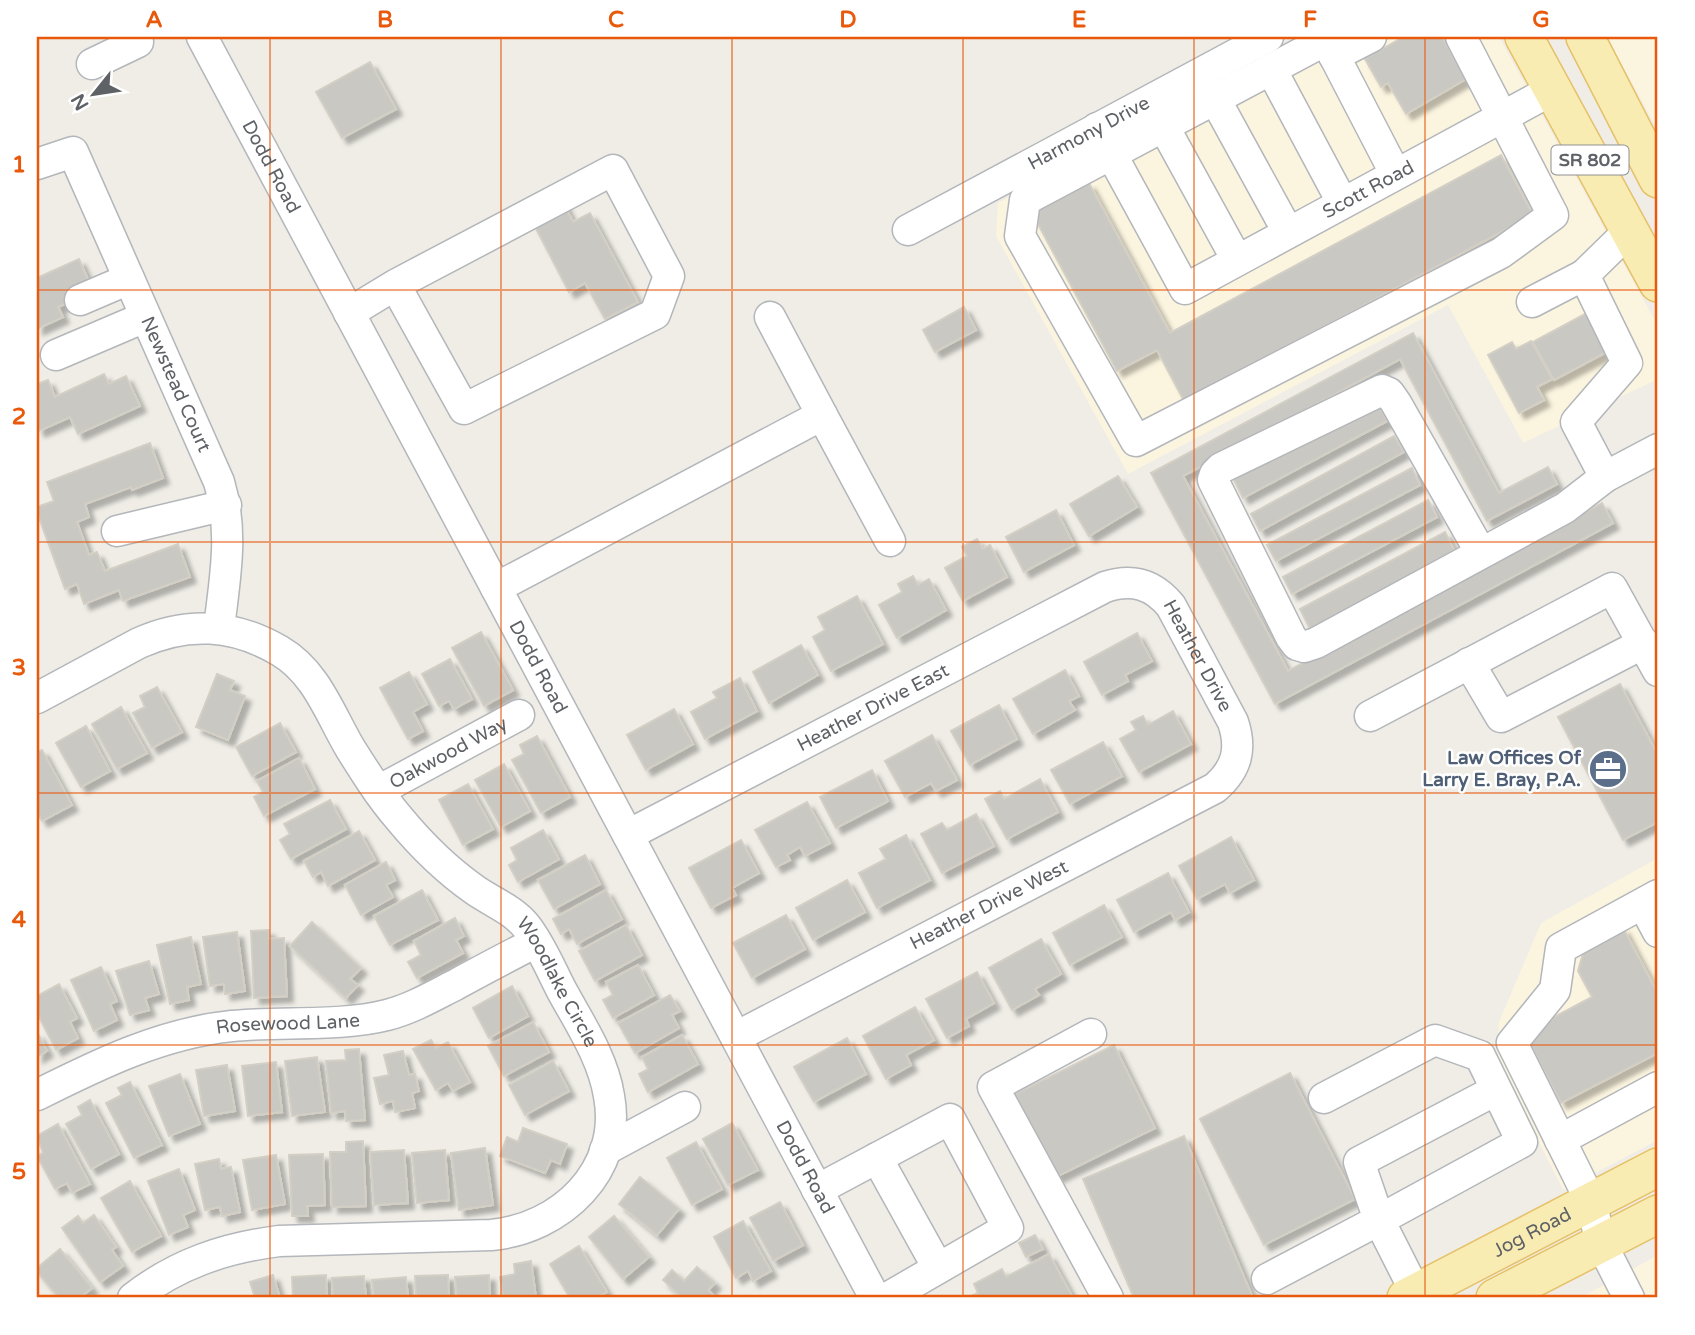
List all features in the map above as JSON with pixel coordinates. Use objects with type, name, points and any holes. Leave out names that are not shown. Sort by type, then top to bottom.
[{"type":"main road","name":"SR 802","points":[[1524,37],[1552,90],[1644,234],[1658,283]]},
{"type":"main road","name":"SR 802","points":[[1585,37],[1658,180]]},
{"type":"main road","name":"Jog Road","points":[[1411,1296],[1658,1167]]},
{"type":"main road","points":[[1495,1298],[1658,1213]]},
{"type":"street","points":[[92,64],[138,42],[135,37]]},
{"type":"street","name":"Dodd Road","points":[[202,37],[875,1298]]},
{"type":"street","name":"Harmony Drive","points":[[908,230],[1268,37]]},
{"type":"street","points":[[1371,37],[1328,44],[1271,69],[1025,200],[1020,236],[1136,441],[1502,253],[1553,215],[1461,37]]},
{"type":"street","points":[[1328,44],[1395,173]]},
{"type":"street","points":[[1271,69],[1342,202]]},
{"type":"street","name":"Scott Road","points":[[1112,155],[1185,289],[1552,90]]},
{"type":"street","points":[[1216,99],[1288,232]]},
{"type":"street","points":[[1164,127],[1237,260]]},
{"type":"street","points":[[1097,128],[1112,155]]},
{"type":"street","name":"Newstead Court","points":[[37,164],[73,152],[219,482],[226,505],[229,541],[219,628]]},
{"type":"street","points":[[349,313],[395,285],[613,170],[669,276],[655,314],[464,410],[395,285]]},
{"type":"street","points":[[1532,302],[1584,275],[1644,234]]},
{"type":"street","points":[[1584,275],[1627,363],[1577,422],[1605,477]]},
{"type":"street","points":[[80,300],[128,279]]},
{"type":"street","points":[[56,355],[145,317]]},
{"type":"street","points":[[770,317],[890,541]]},
{"type":"street","points":[[1481,553],[1396,403],[1389,393],[1382,390],[1221,468],[1213,480],[1297,645],[1304,647],[1316,643],[1565,508],[1605,477],[1658,449]]},
{"type":"street","points":[[496,588],[822,415]]},
{"type":"street","points":[[117,531],[226,505]]},
{"type":"street","name":"Heather Drive","points":[[1119,582],[1149,586],[1171,606],[1233,722],[1238,735],[1235,765]]},
{"type":"street","name":"Heather Drive East","points":[[628,835],[1119,582]]},
{"type":"street","points":[[1370,716],[1612,588],[1658,671]]},
{"type":"street","name":"Woodlake Circle","points":[[37,698],[154,636],[184,628],[219,628],[255,637],[283,652],[316,686],[378,791],[422,845],[457,877],[518,917],[536,942],[602,1068],[610,1097],[611,1112],[605,1150],[597,1169],[580,1194],[561,1212],[535,1226],[491,1236],[279,1241],[245,1245],[179,1268],[149,1285],[133,1298]]},
{"type":"street","points":[[1469,663],[1502,718],[1644,643]]},
{"type":"street","name":"Oakwood Way","points":[[378,791],[519,715]]},
{"type":"street","name":"Heather Drive West","points":[[736,1037],[1215,788],[1227,778],[1235,765]]},
{"type":"street","points":[[1629,1298],[1601,1244],[1591,1202],[1512,1043],[1555,990],[1561,948],[1651,900],[1658,932]]},
{"type":"street","name":"Rosewood Lane","points":[[37,1095],[94,1066],[143,1046],[177,1037],[229,1026],[359,1020],[388,1015],[415,1006],[536,942]]},
{"type":"street","points":[[1091,1034],[993,1087],[1108,1298]]},
{"type":"street","points":[[1267,1279],[1522,1142],[1480,1056],[1435,1040],[1324,1098]]},
{"type":"street","points":[[1560,1140],[1658,1087]]},
{"type":"street","points":[[1411,1296],[1378,1220],[1359,1162],[1496,1090]]},
{"type":"street","points":[[605,1150],[685,1107]]},
{"type":"street","points":[[817,1190],[950,1119],[1008,1228],[887,1298]]},
{"type":"street","points":[[877,1158],[938,1268]]},
{"type":"shaded area","points":[[1299,37],[1499,37],[1658,326],[1658,371],[1654,381],[1523,443],[1448,305],[1128,474],[996,236],[998,203]]},
{"type":"shaded area","points":[[1607,37],[1658,37],[1658,131]]},
{"type":"shaded area","points":[[1658,858],[1658,1140],[1563,1190],[1497,1059],[1499,1022],[1541,923]]},
{"type":"shaded area","points":[[1658,1255],[1658,1298],[1580,1298]]},
{"type":"building","points":[[1403,37],[1442,37],[1466,79],[1406,114],[1388,83],[1381,87],[1365,59]]},
{"type":"building","points":[[370,62],[396,109],[342,138],[316,92]]},
{"type":"building","points":[[1501,155],[1533,215],[1184,401],[1157,350],[1117,371],[1032,213],[1089,183],[1170,333]]},
{"type":"building","points":[[563,202],[573,222],[590,213],[638,302],[605,319],[585,283],[569,292],[531,219]]},
{"type":"building","points":[[79,259],[93,291],[58,307],[63,317],[37,329],[37,278]]},
{"type":"building","points":[[964,307],[976,330],[935,352],[923,330]]},
{"type":"building","points":[[1594,309],[1614,348],[1554,380],[1533,342]]},
{"type":"building","points":[[1413,333],[1499,493],[1548,467],[1557,484],[1487,521],[1400,359],[1183,476],[1288,671],[1602,503],[1613,523],[1275,704],[1151,473]]},
{"type":"building","points":[[1531,341],[1552,379],[1537,387],[1544,400],[1519,413],[1488,355],[1512,342],[1516,349]]},
{"type":"building","points":[[104,374],[109,384],[126,376],[140,406],[78,434],[70,417],[39,431],[37,384],[48,380],[55,397]]},
{"type":"building","points":[[1376,400],[1387,421],[1243,498],[1232,476]]},
{"type":"building","points":[[1394,436],[1404,452],[1260,531],[1251,514]]},
{"type":"building","points":[[150,443],[163,478],[85,504],[89,517],[77,522],[89,555],[97,552],[105,571],[178,544],[190,577],[123,601],[119,590],[84,604],[77,584],[65,589],[37,512],[37,507],[54,501],[47,482]]},
{"type":"building","points":[[1412,468],[1420,485],[1276,561],[1267,545]]},
{"type":"building","points":[[1118,476],[1137,507],[1089,536],[1070,504]]},
{"type":"building","points":[[1428,500],[1437,517],[1292,594],[1283,577]]},
{"type":"building","points":[[1056,510],[1074,545],[1024,572],[1006,537]]},
{"type":"building","points":[[1445,532],[1456,554],[1311,631],[1300,609]]},
{"type":"building","points":[[977,539],[983,549],[990,545],[1007,577],[963,601],[945,568],[967,556],[962,547]]},
{"type":"building","points":[[913,576],[918,585],[929,579],[946,610],[897,638],[879,605],[902,592],[898,584]]},
{"type":"building","points":[[857,596],[883,644],[831,671],[813,637],[825,630],[818,617]]},
{"type":"building","points":[[481,632],[513,690],[484,706],[452,648]]},
{"type":"building","points":[[1137,633],[1152,661],[1125,675],[1128,681],[1102,695],[1084,662]]},
{"type":"building","points":[[801,645],[818,675],[769,703],[753,672]]},
{"type":"building","points":[[450,659],[472,699],[454,709],[449,701],[439,706],[422,674]]},
{"type":"building","points":[[1065,670],[1079,696],[1069,701],[1075,710],[1033,734],[1013,699]]},
{"type":"building","points":[[409,672],[427,704],[413,712],[423,731],[408,739],[380,688]]},
{"type":"building","points":[[217,674],[234,681],[230,690],[245,696],[228,740],[196,727]]},
{"type":"building","points":[[740,678],[757,711],[705,739],[691,712],[717,698],[713,692]]},
{"type":"building","points":[[1620,684],[1658,755],[1658,822],[1623,840],[1558,717]]},
{"type":"building","points":[[157,687],[182,732],[152,748],[133,713],[145,707],[140,696]]},
{"type":"building","points":[[999,705],[1017,739],[970,765],[951,731]]},
{"type":"building","points":[[121,707],[147,753],[117,769],[92,724]]},
{"type":"building","points":[[674,709],[693,744],[646,770],[627,735]]},
{"type":"building","points":[[1173,711],[1191,744],[1139,772],[1120,739],[1136,730],[1131,722],[1143,716],[1148,725]]},
{"type":"building","points":[[280,723],[296,752],[252,776],[236,747]]},
{"type":"building","points":[[86,726],[110,771],[81,787],[56,743]]},
{"type":"building","points":[[932,735],[957,780],[936,791],[931,783],[905,797],[885,761]]},
{"type":"building","points":[[537,736],[570,797],[541,813],[512,760],[524,754],[520,745]]},
{"type":"building","points":[[1103,742],[1122,776],[1070,804],[1051,770]]},
{"type":"building","points":[[42,750],[72,805],[42,821],[37,812],[37,752]]},
{"type":"building","points":[[299,758],[315,789],[264,816],[254,797],[263,792],[257,781]]},
{"type":"building","points":[[504,764],[530,811],[501,827],[475,780]]},
{"type":"building","points":[[872,770],[888,801],[836,828],[820,797]]},
{"type":"building","points":[[1040,779],[1058,812],[1007,839],[985,799],[1000,791],[1004,799]]},
{"type":"building","points":[[468,784],[493,829],[463,845],[439,800]]},
{"type":"building","points":[[330,800],[346,829],[291,859],[280,840],[290,834],[284,824]]},
{"type":"building","points":[[807,802],[830,843],[805,856],[800,847],[787,855],[790,860],[776,867],[755,830]]},
{"type":"building","points":[[976,814],[994,846],[942,873],[921,834],[942,823],[947,830]]},
{"type":"building","points":[[543,830],[559,859],[518,882],[509,865],[517,860],[511,848]]},
{"type":"building","points":[[359,831],[375,860],[328,886],[321,872],[313,877],[304,861]]},
{"type":"building","points":[[906,835],[930,880],[877,908],[859,873],[886,859],[880,849]]},
{"type":"building","points":[[1231,837],[1254,880],[1230,893],[1225,884],[1197,899],[1179,866]]},
{"type":"building","points":[[741,840],[759,873],[732,888],[736,895],[711,908],[689,868]]},
{"type":"building","points":[[585,855],[600,884],[554,909],[538,880]]},
{"type":"building","points":[[386,862],[395,880],[386,885],[393,897],[361,915],[345,885]]},
{"type":"building","points":[[1168,873],[1189,912],[1175,920],[1171,912],[1134,932],[1117,900]]},
{"type":"building","points":[[847,880],[865,912],[813,940],[796,908]]},
{"type":"building","points":[[422,890],[438,920],[390,945],[374,916]]},
{"type":"building","points":[[606,890],[622,919],[577,944],[569,929],[561,934],[553,919]]},
{"type":"building","points":[[1104,905],[1122,937],[1070,965],[1053,933]]},
{"type":"building","points":[[786,915],[805,949],[752,978],[733,943]]},
{"type":"building","points":[[455,918],[464,936],[456,940],[463,953],[417,978],[408,962],[421,955],[414,941]]},
{"type":"building","points":[[312,922],[361,968],[350,979],[358,985],[346,998],[290,946]]},
{"type":"building","points":[[626,925],[642,955],[595,981],[579,951]]},
{"type":"building","points":[[1623,928],[1658,994],[1658,1053],[1561,1103],[1524,1033],[1592,997],[1578,971],[1584,950]]},
{"type":"building","points":[[269,930],[269,939],[284,938],[287,996],[254,998],[251,931]]},
{"type":"building","points":[[237,932],[245,991],[225,994],[224,984],[210,986],[203,937]]},
{"type":"building","points":[[191,937],[201,984],[187,987],[189,1000],[170,1004],[157,945]]},
{"type":"building","points":[[1041,939],[1061,974],[1035,989],[1039,995],[1012,1010],[989,968]]},
{"type":"building","points":[[149,961],[159,994],[145,998],[149,1010],[130,1015],[116,971]]},
{"type":"building","points":[[638,965],[654,995],[613,1018],[603,1000],[613,995],[606,982]]},
{"type":"building","points":[[101,967],[117,1001],[110,1004],[117,1020],[94,1031],[71,980]]},
{"type":"building","points":[[977,972],[994,1003],[966,1019],[969,1026],[947,1038],[926,999]]},
{"type":"building","points":[[59,984],[77,1018],[70,1022],[78,1038],[56,1050],[37,1013],[37,996]]},
{"type":"building","points":[[512,986],[528,1016],[489,1038],[473,1008]]},
{"type":"building","points":[[670,995],[680,1011],[672,1015],[679,1028],[635,1053],[618,1023]]},
{"type":"building","points":[[915,1007],[934,1040],[906,1055],[911,1065],[886,1079],[863,1036]]},
{"type":"building","points":[[533,1022],[549,1052],[504,1076],[488,1046]]},
{"type":"building","points":[[37,1032],[47,1051],[37,1057]]},
{"type":"building","points":[[682,1035],[698,1064],[648,1092],[639,1074],[648,1069],[642,1057]]},
{"type":"building","points":[[847,1038],[866,1074],[814,1102],[794,1067]]},
{"type":"building","points":[[431,1040],[436,1048],[448,1042],[470,1082],[453,1091],[448,1083],[436,1090],[413,1049]]},
{"type":"building","points":[[1114,1045],[1155,1128],[1056,1177],[1015,1094]]},
{"type":"building","points":[[359,1049],[365,1120],[346,1121],[345,1111],[331,1113],[326,1061],[346,1060],[345,1050]]},
{"type":"building","points":[[403,1051],[409,1075],[415,1074],[419,1091],[412,1093],[415,1108],[395,1112],[393,1101],[380,1104],[374,1078],[389,1075],[384,1055]]},
{"type":"building","points":[[317,1057],[325,1112],[292,1116],[285,1061]]},
{"type":"building","points":[[553,1061],[569,1091],[525,1115],[509,1085]]},
{"type":"building","points":[[276,1062],[282,1112],[248,1116],[242,1066]]},
{"type":"building","points":[[227,1065],[235,1111],[204,1116],[196,1070]]},
{"type":"building","points":[[1290,1073],[1355,1199],[1264,1245],[1200,1119]]},
{"type":"building","points":[[180,1074],[200,1124],[169,1136],[149,1086]]},
{"type":"building","points":[[130,1082],[162,1145],[134,1158],[106,1103],[122,1095],[118,1088]]},
{"type":"building","points":[[90,1100],[119,1154],[91,1169],[66,1124],[82,1115],[78,1107]]},
{"type":"building","points":[[732,1123],[758,1170],[728,1185],[703,1139]]},
{"type":"building","points":[[58,1124],[90,1184],[72,1193],[67,1183],[55,1189],[37,1156],[43,1153],[37,1136]]},
{"type":"building","points":[[523,1128],[567,1144],[560,1164],[551,1160],[545,1173],[500,1156],[507,1137],[518,1142]]},
{"type":"building","points":[[1184,1136],[1253,1298],[1134,1298],[1083,1179]]},
{"type":"building","points":[[363,1141],[366,1206],[332,1207],[330,1152],[346,1152],[346,1142]]},
{"type":"building","points":[[696,1142],[722,1189],[692,1205],[667,1158]]},
{"type":"building","points":[[485,1148],[493,1205],[459,1210],[451,1153]]},
{"type":"building","points":[[404,1150],[408,1203],[374,1205],[370,1152]]},
{"type":"building","points":[[445,1150],[449,1200],[417,1203],[412,1153]]},
{"type":"building","points":[[323,1154],[325,1205],[307,1206],[308,1216],[292,1216],[289,1155]]},
{"type":"building","points":[[276,1155],[285,1204],[252,1210],[243,1160]]},
{"type":"building","points":[[219,1159],[221,1169],[231,1167],[240,1212],[222,1216],[220,1207],[205,1210],[195,1164]]},
{"type":"building","points":[[179,1169],[195,1210],[183,1215],[188,1227],[169,1235],[148,1181]]},
{"type":"building","points":[[640,1177],[679,1209],[657,1235],[619,1204]]},
{"type":"building","points":[[130,1181],[161,1236],[132,1252],[101,1198]]},
{"type":"building","points":[[780,1202],[803,1245],[773,1261],[750,1218]]},
{"type":"building","points":[[94,1215],[116,1247],[112,1250],[123,1266],[100,1282],[62,1228],[78,1216],[83,1223]]},
{"type":"building","points":[[614,1216],[649,1257],[623,1279],[589,1237]]},
{"type":"building","points":[[743,1221],[771,1271],[753,1281],[748,1271],[736,1278],[714,1237]]},
{"type":"building","points":[[1035,1235],[1043,1249],[1026,1257],[1019,1243]]},
{"type":"building","points":[[579,1246],[607,1292],[595,1298],[570,1298],[550,1264]]},
{"type":"building","points":[[60,1249],[92,1288],[82,1296],[84,1298],[59,1298],[37,1272],[37,1268]]},
{"type":"building","points":[[1049,1254],[1073,1298],[967,1298],[978,1293],[974,1284],[1002,1269],[1006,1277]]},
{"type":"building","points":[[531,1261],[536,1298],[503,1298],[500,1277],[515,1274],[514,1264]]},
{"type":"building","points":[[697,1267],[715,1283],[708,1290],[716,1298],[682,1298],[663,1280],[672,1270],[684,1281]]},
{"type":"building","points":[[273,1275],[280,1298],[255,1298],[250,1282]]},
{"type":"building","points":[[326,1275],[327,1298],[293,1298],[292,1277]]},
{"type":"building","points":[[448,1275],[449,1298],[416,1298],[415,1276]]},
{"type":"building","points":[[489,1275],[490,1298],[457,1298],[455,1277]]},
{"type":"building","points":[[364,1276],[366,1298],[333,1298],[332,1278]]},
{"type":"building","points":[[406,1277],[408,1298],[374,1298],[372,1280]]},
{"type":"place","name":"Law Offices Of Larry E. Bray, P.A.","points":[[1608,769]]}]
